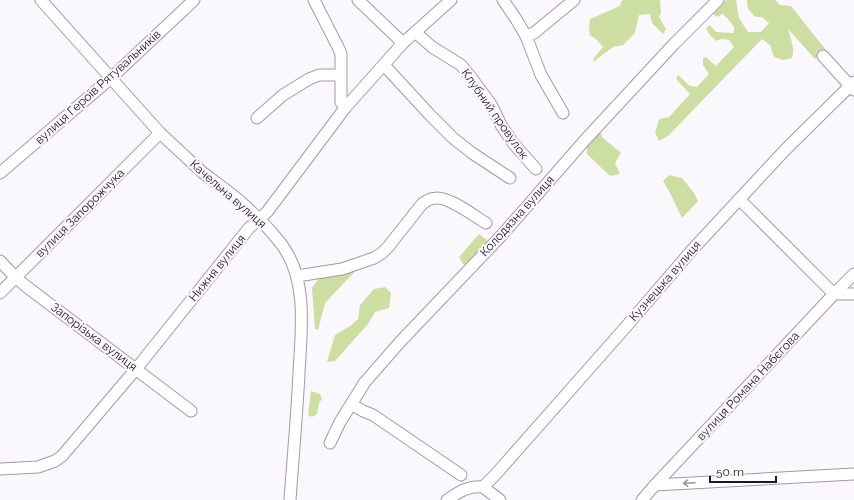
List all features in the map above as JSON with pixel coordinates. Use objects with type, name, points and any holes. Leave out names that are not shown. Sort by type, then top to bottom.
[{"type":"street","name":"Качельна вулиця","points":[[41,0],[160,133],[203,172],[260,219],[284,247],[290,258],[299,291],[301,321],[290,500]]},
{"type":"street","name":"вулиця Героїв Рятувальників","points":[[0,173],[111,78],[194,0]]},
{"type":"street","points":[[314,0],[338,47],[341,60],[341,102],[345,108]]},
{"type":"street","points":[[358,0],[403,43]]},
{"type":"street","name":"Нижня вулиця","points":[[0,469],[38,467],[55,461],[68,449],[136,369],[249,228],[266,214],[345,108],[403,43],[451,0]]},
{"type":"street","points":[[503,0],[526,36],[541,75],[563,113]]},
{"type":"street","points":[[526,36],[534,33],[574,0]]},
{"type":"street","name":"Колодязна вулиця","points":[[330,443],[340,422],[365,382],[400,342],[501,236],[585,140],[674,44],[718,0]]},
{"type":"street","name":"Клубний провулок","points":[[414,32],[432,47],[461,66],[470,76],[490,103],[501,125],[513,143],[536,169]]},
{"type":"street","points":[[823,56],[853,86]]},
{"type":"street","points":[[384,65],[453,138],[472,153],[510,178]]},
{"type":"street","points":[[257,118],[283,95],[309,79],[319,75],[340,75]]},
{"type":"street","name":"Кузнецька вулиця","points":[[484,487],[692,250],[786,149],[853,86]]},
{"type":"street","name":"вулиця Запорожчука","points":[[0,293],[160,133]]},
{"type":"street","points":[[296,276],[342,268],[374,258],[388,247],[422,204],[435,198],[443,198],[452,202],[486,223]]},
{"type":"street","points":[[739,199],[834,294],[854,294]]},
{"type":"street","name":"Запорізька вулиця","points":[[0,261],[16,278],[191,411]]},
{"type":"street","name":"вулиця Романа Набєгова","points":[[642,500],[854,274]]},
{"type":"street","points":[[351,404],[372,415],[461,475]]},
{"type":"street","name":"Качельна вулиця","points":[[282,500],[292,460]]},
{"type":"street","points":[[655,485],[854,474]]},
{"type":"street","points":[[448,500],[472,487],[484,487],[500,500]]},
{"type":"green space","points":[[622,0],[660,0],[661,13],[659,17],[666,29],[663,34],[652,23],[650,14],[639,15],[635,33],[623,45],[613,47],[593,62],[594,58],[603,47],[590,35],[590,19],[620,6]]},
{"type":"green space","points":[[726,0],[736,0],[739,18],[748,32],[761,32],[769,23],[762,17],[756,17],[749,10],[747,0],[775,0],[780,5],[791,6],[826,50],[815,59],[788,29],[793,54],[792,58],[783,60],[774,57],[770,45],[762,39],[668,136],[659,141],[655,133],[659,119],[669,117],[690,94],[676,79],[678,75],[690,86],[697,87],[709,74],[703,65],[703,58],[706,57],[716,66],[734,47],[729,40],[722,39],[716,41],[706,28],[710,25],[716,32],[734,33],[734,27],[723,14],[717,17],[713,14]]},
{"type":"green space","points":[[601,133],[602,137],[621,153],[615,163],[620,174],[610,176],[587,154],[589,140],[593,136]]},
{"type":"green space","points":[[669,175],[682,178],[694,193],[698,201],[682,218],[663,181]]},
{"type":"green space","points":[[479,234],[487,240],[486,243],[467,264],[463,264],[459,257]]},
{"type":"green space","points":[[361,265],[325,303],[318,330],[315,329],[312,288],[318,280],[326,276]]},
{"type":"green space","points":[[385,287],[391,293],[389,308],[375,312],[368,324],[335,361],[327,362],[335,335],[358,319],[360,305],[374,289]]},
{"type":"green space","points":[[311,391],[320,394],[322,399],[319,403],[317,414],[312,417],[308,415]]}]
